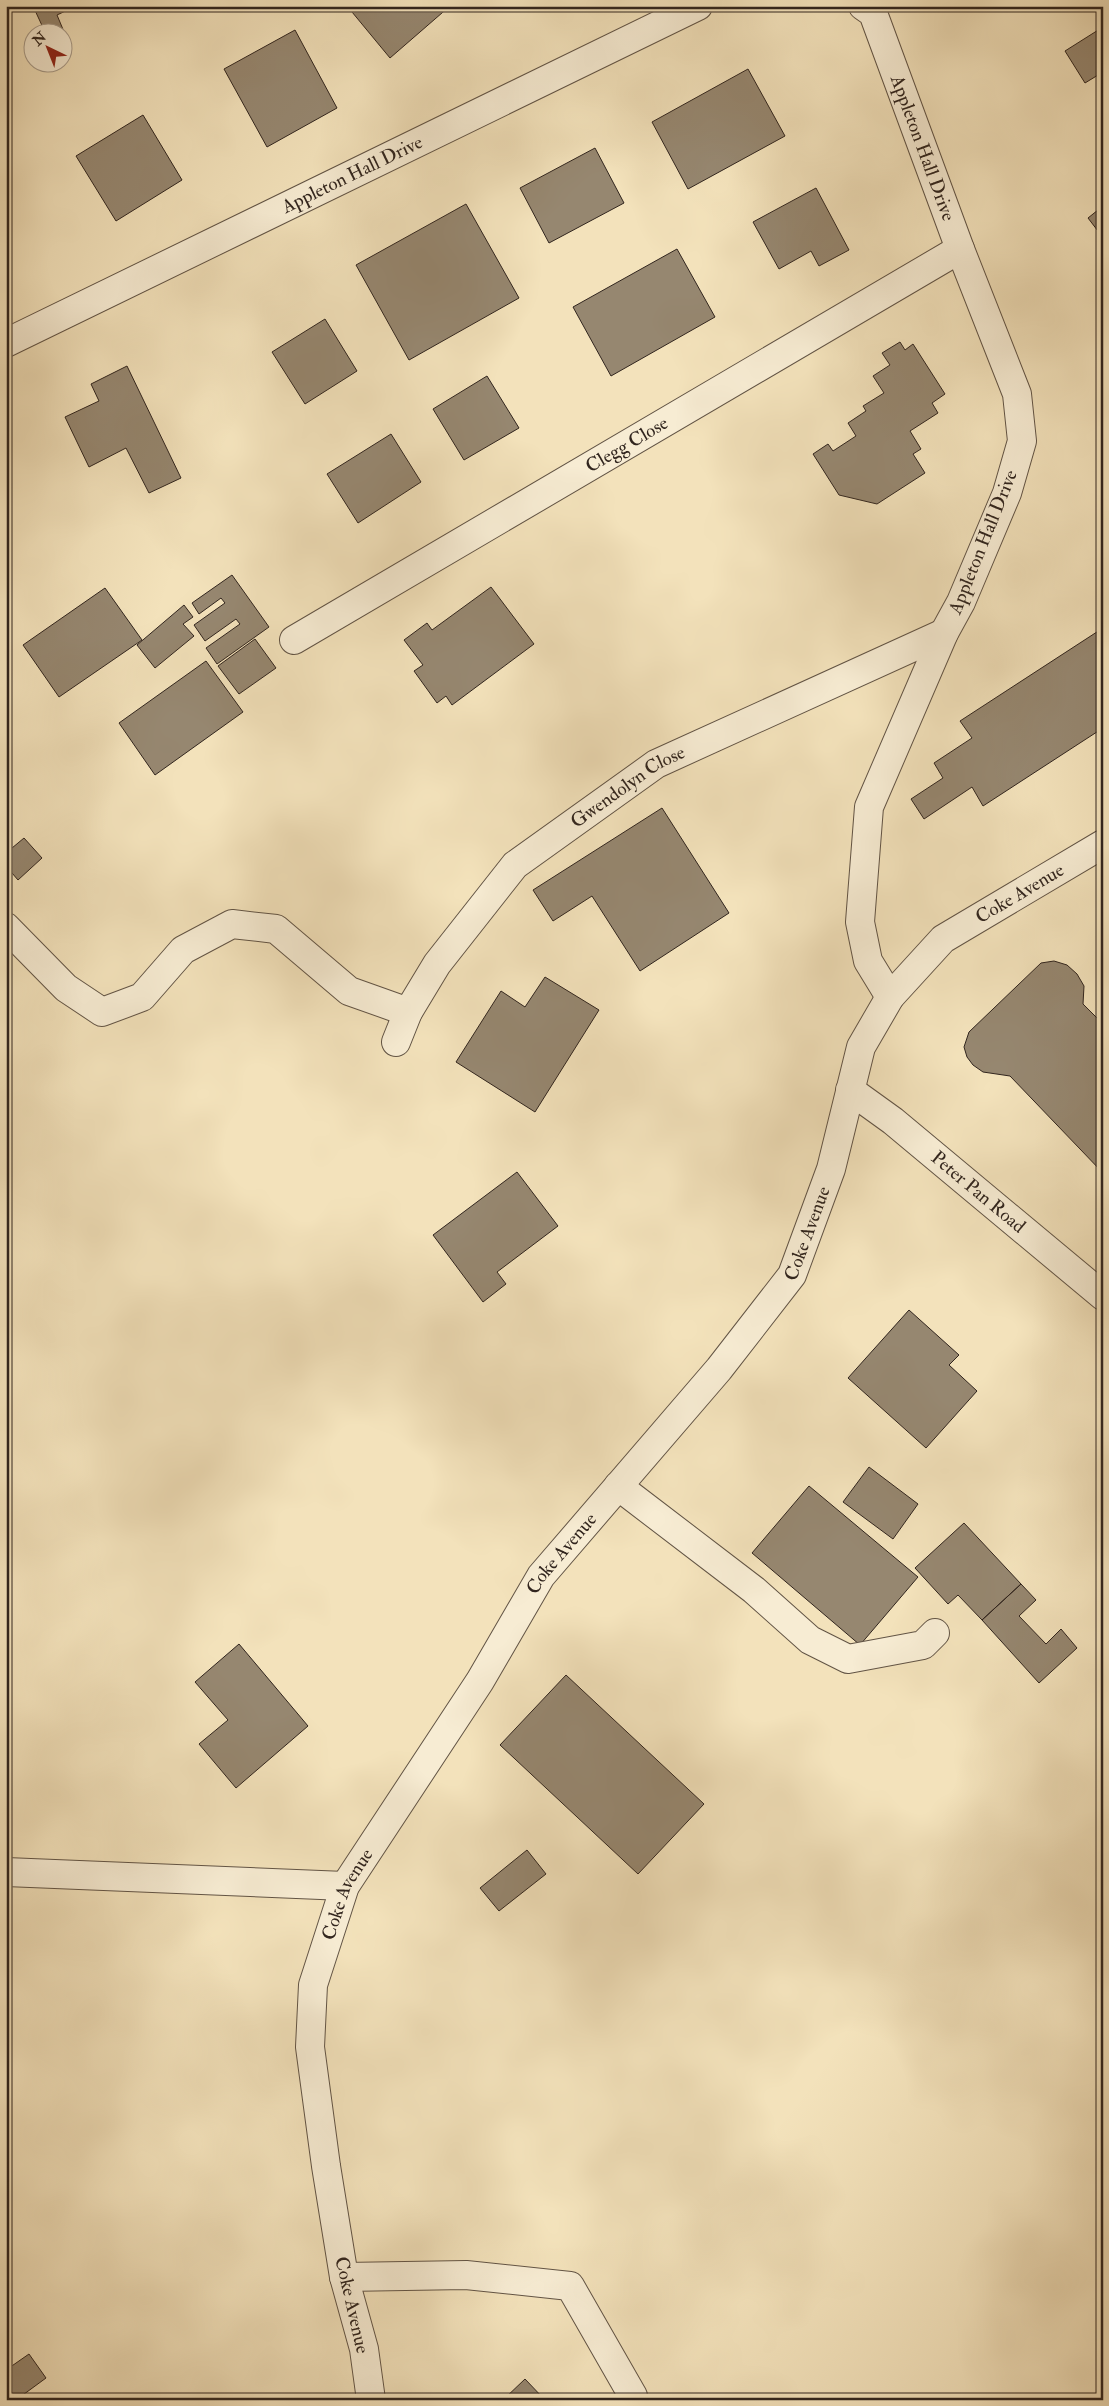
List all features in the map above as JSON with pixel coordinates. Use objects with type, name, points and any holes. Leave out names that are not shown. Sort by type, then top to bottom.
[{"type":"street","name":"Appleton Hall Drive","points":[[6,343],[698,6]]},
{"type":"street","name":"Appleton Hall Drive","points":[[863,6],[873,13],[960,249],[1017,394],[1022,441],[1007,493],[961,602],[944,633],[869,807],[860,922],[868,961],[890,997]]},
{"type":"street","name":"Clegg Close","points":[[294,640],[960,249]]},
{"type":"street","name":"Gwendolyn Close","points":[[396,1042],[408,1012],[437,964],[514,865],[656,764],[944,633]]},
{"type":"street","name":"Coke Avenue","points":[[371,2400],[364,2349],[344,2277],[326,2166],[310,2047],[313,1985],[345,1886],[480,1680],[542,1576],[719,1369],[792,1275],[831,1169],[861,1047],[890,997],[943,940],[1103,844]]},
{"type":"street","points":[[6,927],[66,988],[102,1012],[142,997],[183,950],[232,924],[276,929],[349,991],[408,1012]]},
{"type":"street","name":"Peter Pan Road","points":[[850,1090],[892,1121],[1103,1296]]},
{"type":"street","points":[[618,1486],[754,1590],[810,1640],[848,1658],[923,1645],[935,1634]]},
{"type":"street","points":[[6,1872],[345,1886]]},
{"type":"street","points":[[344,2277],[466,2275],[570,2286],[633,2396]]},
{"type":"building","points":[[33,6],[76,6],[57,15],[60,22],[40,22]]},
{"type":"building","points":[[183,6],[193,6],[186,11]]},
{"type":"building","points":[[358,6],[450,6],[390,58],[352,12]]},
{"type":"building","points":[[1103,27],[1103,72],[1085,83],[1065,51]]},
{"type":"building","points":[[295,30],[337,108],[267,147],[224,69]]},
{"type":"building","points":[[748,69],[785,136],[688,189],[652,122]]},
{"type":"building","points":[[143,115],[182,180],[116,221],[76,156]]},
{"type":"building","points":[[595,148],[624,203],[549,243],[520,188]]},
{"type":"building","points":[[816,188],[849,250],[819,266],[811,251],[779,269],[753,222]]},
{"type":"building","points":[[466,204],[519,298],[409,360],[356,265]]},
{"type":"building","points":[[1103,206],[1103,233],[1101,235],[1088,218]]},
{"type":"building","points":[[677,249],[715,317],[611,376],[573,307]]},
{"type":"building","points":[[325,319],[357,371],[305,404],[272,352]]},
{"type":"building","points":[[900,342],[905,350],[913,344],[945,394],[932,403],[938,413],[910,431],[921,449],[913,454],[925,473],[877,504],[839,495],[813,454],[828,444],[833,451],[856,436],[848,423],[866,411],[863,406],[884,393],[873,376],[890,365],[882,353]]},
{"type":"building","points":[[127,366],[181,478],[149,493],[126,448],[89,467],[65,417],[99,401],[91,384]]},
{"type":"building","points":[[487,376],[519,428],[464,460],[433,409]]},
{"type":"building","points":[[391,434],[421,482],[358,523],[327,474]]},
{"type":"building","points":[[232,575],[269,627],[217,664],[206,648],[240,624],[236,619],[205,641],[194,625],[225,603],[221,598],[199,614],[192,603]]},
{"type":"building","points":[[491,587],[534,644],[452,705],[446,696],[437,703],[414,671],[423,665],[404,640],[427,623],[432,630]]},
{"type":"building","points":[[105,588],[142,640],[59,697],[23,645]]},
{"type":"building","points":[[184,605],[193,617],[183,624],[194,636],[155,668],[137,645]]},
{"type":"building","points":[[1103,628],[1103,728],[983,806],[972,787],[924,819],[911,799],[943,778],[934,763],[972,738],[960,721]]},
{"type":"building","points":[[255,639],[276,668],[239,694],[218,666]]},
{"type":"building","points":[[206,661],[243,712],[155,775],[119,723]]},
{"type":"building","points":[[662,808],[729,913],[640,971],[592,896],[553,921],[533,890]]},
{"type":"building","points":[[24,838],[42,858],[18,880],[6,866],[6,853]]},
{"type":"building","points":[[1054,961],[1067,965],[1077,974],[1084,986],[1083,1004],[1103,1024],[1103,1173],[1010,1076],[983,1072],[973,1065],[967,1057],[964,1047],[969,1032],[1041,963]]},
{"type":"building","points":[[545,977],[599,1010],[535,1112],[456,1062],[501,991],[525,1007]]},
{"type":"building","points":[[517,1172],[558,1226],[497,1272],[506,1284],[483,1302],[433,1235]]},
{"type":"building","points":[[909,1310],[959,1355],[949,1365],[977,1391],[926,1448],[848,1378]]},
{"type":"building","points":[[869,1467],[918,1504],[893,1539],[843,1502]]},
{"type":"building","points":[[809,1486],[918,1577],[860,1645],[752,1553]]},
{"type":"building","points":[[964,1523],[1021,1584],[982,1620],[958,1595],[948,1604],[915,1568]]},
{"type":"building","points":[[1021,1584],[1036,1600],[1019,1616],[1046,1644],[1061,1629],[1077,1648],[1039,1683],[982,1620]]},
{"type":"building","points":[[239,1644],[308,1726],[236,1788],[199,1744],[228,1720],[195,1682]]},
{"type":"building","points":[[566,1675],[704,1804],[638,1874],[500,1745]]},
{"type":"building","points":[[527,1850],[546,1874],[499,1911],[480,1888]]},
{"type":"building","points":[[29,2354],[46,2378],[16,2400],[6,2400],[6,2370]]},
{"type":"building","points":[[525,2379],[545,2400],[503,2400]]}]
